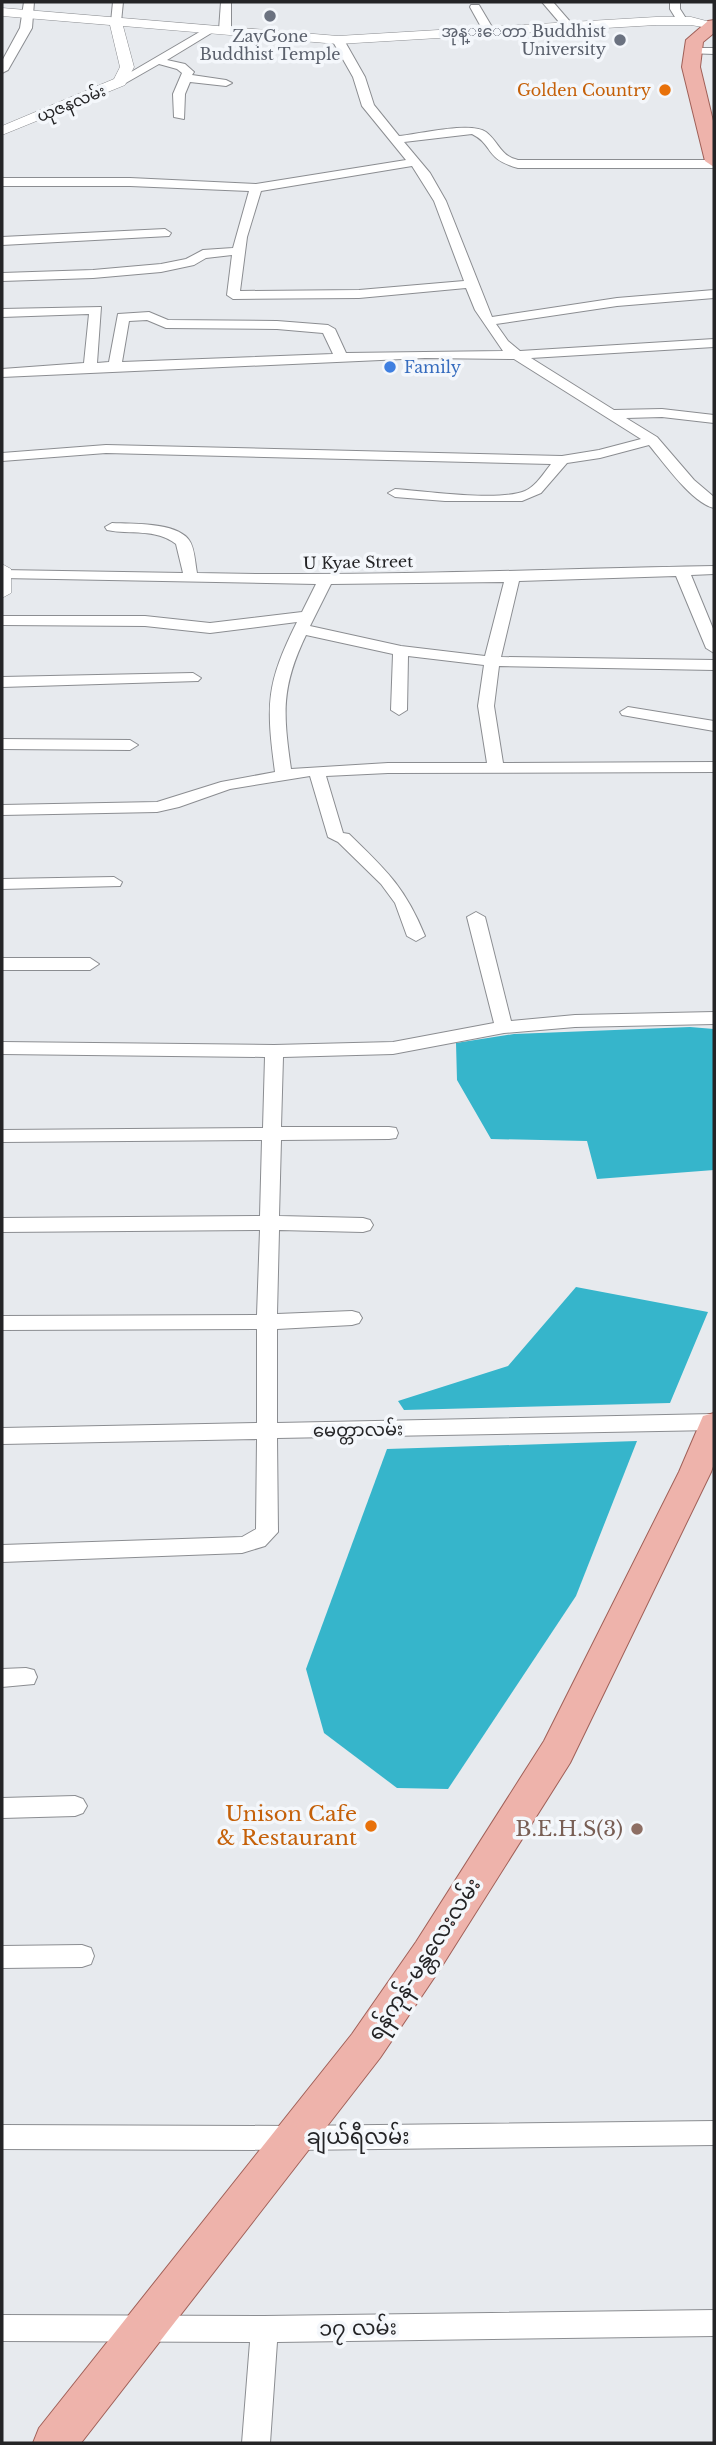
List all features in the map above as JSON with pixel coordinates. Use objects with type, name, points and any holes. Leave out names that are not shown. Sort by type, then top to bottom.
[{"type":"main road","points":[[713,26],[695,40],[691,51],[691,67],[714,163]]},
{"type":"main road","name":"ရန်ကုန်-မန္တလေးလမ်း","points":[[54,2443],[366,2046],[387,2015],[557,1752],[695,1472],[714,1423]]},
{"type":"street","points":[[116,22],[118,2]]},
{"type":"street","points":[[120,82],[218,30],[226,2]]},
{"type":"street","points":[[547,2],[569,27]]},
{"type":"street","points":[[675,2],[682,20]]},
{"type":"street","points":[[475,7],[489,32]]},
{"type":"street","points":[[2,70],[26,28],[29,8]]},
{"type":"street","points":[[2,12],[29,8],[116,22],[338,40],[682,20],[713,26]]},
{"type":"street","name":"ယုဇနလမ်း","points":[[2,131],[120,82],[127,67],[116,22]]},
{"type":"street","points":[[338,40],[359,77],[368,106],[415,162],[440,201],[488,321],[503,344],[652,440],[688,483],[714,504]]},
{"type":"street","points":[[691,51],[714,51]]},
{"type":"street","points":[[158,61],[185,68],[188,72],[179,94],[180,117]]},
{"type":"street","points":[[185,78],[226,83]]},
{"type":"street","points":[[396,140],[473,130],[484,135],[494,154],[500,159],[518,164],[714,163]]},
{"type":"street","points":[[2,182],[130,182],[256,188],[415,162]]},
{"type":"street","points":[[256,188],[239,251],[233,295],[359,293],[472,284]]},
{"type":"street","points":[[2,241],[165,233]]},
{"type":"street","points":[[2,277],[152,269],[190,262],[203,254],[239,251]]},
{"type":"street","points":[[488,321],[617,302],[714,294]]},
{"type":"street","points":[[2,313],[96,310],[90,367]]},
{"type":"street","points":[[116,366],[123,317],[149,316],[166,324],[176,325],[277,325],[328,329],[341,357]]},
{"type":"street","points":[[2,373],[425,354],[517,355],[714,343]]},
{"type":"street","points":[[614,414],[662,413],[714,419]]},
{"type":"street","points":[[2,457],[106,449],[562,460],[600,454],[652,440]]},
{"type":"street","points":[[395,493],[502,498],[523,496],[538,488],[562,460]]},
{"type":"street","points":[[112,527],[164,531],[180,538],[191,578]]},
{"type":"street","name":"U Kyae Street","points":[[2,572],[327,580],[513,578],[714,570]]},
{"type":"street","points":[[2,572],[2,593]]},
{"type":"street","points":[[682,572],[714,648]]},
{"type":"street","points":[[496,768],[486,706],[491,662],[513,578]]},
{"type":"street","points":[[284,775],[276,706],[279,689],[303,623],[327,580]]},
{"type":"street","points":[[2,621],[145,621],[210,628],[303,623],[401,651],[491,662],[714,665]]},
{"type":"street","points":[[399,710],[401,651]]},
{"type":"street","points":[[2,682],[193,678]]},
{"type":"street","points":[[628,712],[714,726]]},
{"type":"street","points":[[2,744],[130,745]]},
{"type":"street","points":[[2,810],[157,807],[227,785],[317,771],[714,767]]},
{"type":"street","points":[[317,771],[336,837],[343,838],[387,880],[403,903],[416,936]]},
{"type":"street","points":[[2,884],[114,882]]},
{"type":"street","points":[[476,917],[504,1027]]},
{"type":"street","points":[[2,964],[90,964]]},
{"type":"street","points":[[2,1048],[274,1051],[393,1048],[504,1027],[575,1021],[714,1018]]},
{"type":"street","points":[[2,1554],[242,1545],[257,1540],[267,1532],[267,1322],[274,1051]]},
{"type":"street","points":[[2,1136],[389,1133]]},
{"type":"street","points":[[2,1225],[363,1225]]},
{"type":"street","points":[[2,1323],[267,1322],[352,1318]]},
{"type":"street","name":"မေတ္တာလမ်း","points":[[2,1436],[714,1423]]},
{"type":"street","points":[[2,1678],[26,1677]]},
{"type":"street","points":[[2,1808],[75,1806]]},
{"type":"street","points":[[2,1957],[82,1956]]},
{"type":"street","name":"ချယ်ရီလမ်း","points":[[2,2137],[292,2138],[714,2133]]},
{"type":"street","name":"၁၇ လမ်း","points":[[2,2328],[264,2329],[714,2323]]},
{"type":"street","points":[[256,2443],[264,2329]]},
{"type":"water","points":[[690,1027],[714,1029],[714,1170],[597,1179],[587,1141],[491,1139],[457,1080],[456,1043],[514,1034]]},
{"type":"water","points":[[576,1287],[708,1312],[670,1403],[404,1410],[398,1401],[508,1366]]},
{"type":"water","points":[[637,1441],[576,1596],[448,1789],[397,1788],[324,1733],[306,1669],[387,1449]]},
{"type":"place","name":"ZayGone Buddhist Temple","points":[[270,16]]},
{"type":"place","name":"အုန္းေတာ Buddhist University","points":[[620,40]]},
{"type":"place","name":"Golden Country","points":[[665,90]]},
{"type":"place","name":"Family","points":[[390,367]]},
{"type":"place","name":"Unison Cafe & Restaurant","points":[[371,1826]]},
{"type":"place","name":"B.E.H.S(3)","points":[[637,1829]]}]
